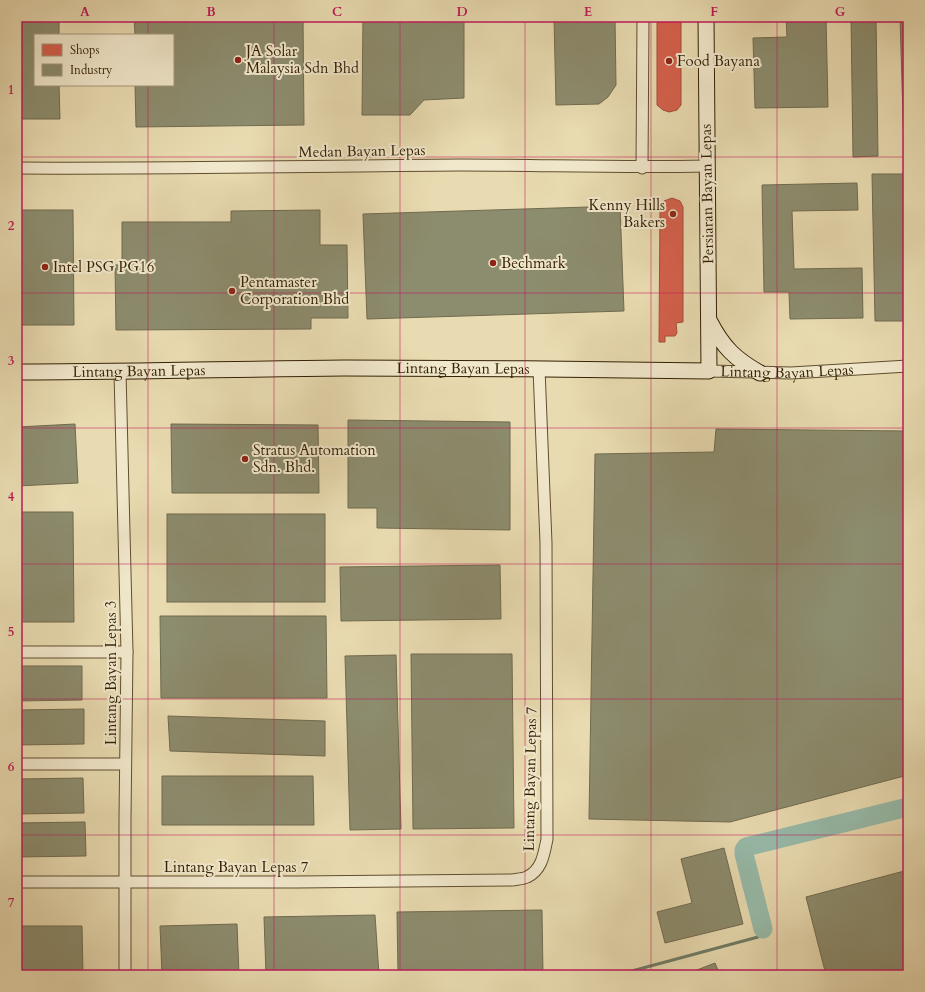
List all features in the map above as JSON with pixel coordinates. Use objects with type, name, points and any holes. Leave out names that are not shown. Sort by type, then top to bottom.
[{"type":"street","points":[[642,168],[643,17]]},
{"type":"street","name":"Persiaran Bayan Lepas","points":[[706,17],[706,166],[709,371]]},
{"type":"street","name":"Medan Bayan Lepas","points":[[17,168],[220,168],[482,165],[642,168],[706,166]]},
{"type":"street","points":[[709,319],[718,336],[729,351],[760,373]]},
{"type":"street","name":"Lintang Bayan Lepas","points":[[17,372],[120,372],[344,368],[791,373],[908,366]]},
{"type":"street","name":"Lintang Bayan Lepas 7","points":[[17,882],[512,880],[527,877],[536,871],[543,859],[546,839],[546,542],[539,369]]},
{"type":"street","name":"Lintang Bayan Lepas 3","points":[[120,372],[128,652],[125,764],[125,975]]},
{"type":"street","points":[[17,652],[128,652]]},
{"type":"street","points":[[17,764],[125,764]]},
{"type":"building: Shops","name":"Food Bayana","points":[[657,17],[681,17],[681,105],[677,110],[669,112],[663,110],[657,105]]},
{"type":"building: Shops","points":[[672,198],[680,201],[683,207],[683,322],[676,323],[677,333],[675,336],[665,336],[665,342],[659,342],[660,208],[664,201]]},
{"type":"building: Industry","points":[[17,17],[59,17],[59,34],[34,34],[34,86],[59,86],[60,119],[17,119]]},
{"type":"building: Industry","name":"JA Solar Malaysia Sdn Bhd","points":[[134,17],[303,17],[304,125],[136,127],[135,86],[174,86],[174,34],[135,34]]},
{"type":"building: Industry","points":[[363,17],[464,17],[464,98],[424,100],[410,115],[362,115]]},
{"type":"building: Industry","points":[[554,17],[615,17],[616,85],[608,97],[599,104],[556,105]]},
{"type":"building: Industry","points":[[786,17],[826,17],[828,107],[755,108],[753,38],[787,37]]},
{"type":"building: Industry","points":[[851,17],[876,17],[878,156],[853,157]]},
{"type":"building: Industry","points":[[900,17],[908,17],[908,148],[904,148]]},
{"type":"building: Industry","points":[[872,174],[908,174],[908,321],[875,321]]},
{"type":"building: Industry","points":[[857,183],[858,210],[792,211],[794,269],[862,268],[863,318],[790,319],[789,292],[764,292],[762,185]]},
{"type":"building: Industry","name":"Bechmark","points":[[620,206],[624,311],[367,319],[363,214]]},
{"type":"building: Industry","name":"Intel PSG PG16","points":[[17,210],[73,210],[74,325],[17,325]]},
{"type":"building: Industry","name":"Pentamaster Corporation Bhd","points":[[320,210],[320,245],[347,245],[348,318],[311,318],[311,329],[116,330],[115,265],[122,265],[122,222],[231,222],[231,211]]},
{"type":"building: Industry","points":[[348,420],[510,422],[510,530],[377,528],[377,508],[348,508]]},
{"type":"building: Industry","points":[[75,424],[78,483],[17,486],[17,427]]},
{"type":"building: Industry","name":"Stratus Automation Sdn. Bhd.","points":[[171,424],[318,425],[319,493],[172,493]]},
{"type":"building: Industry","points":[[716,429],[908,431],[908,775],[730,822],[589,819],[595,454],[714,452]]},
{"type":"building: Industry","points":[[17,512],[73,512],[74,622],[17,622]]},
{"type":"building: Industry","points":[[167,514],[325,514],[325,602],[167,602]]},
{"type":"building: Industry","points":[[500,565],[501,619],[341,621],[340,567]]},
{"type":"building: Industry","points":[[160,616],[326,616],[327,698],[161,698]]},
{"type":"building: Industry","points":[[411,654],[512,654],[514,828],[413,829]]},
{"type":"building: Industry","points":[[396,655],[401,829],[350,830],[345,656]]},
{"type":"building: Industry","points":[[17,666],[82,666],[82,700],[17,701]]},
{"type":"building: Industry","points":[[84,709],[84,744],[17,745],[17,710]]},
{"type":"building: Industry","points":[[168,716],[325,721],[325,756],[170,751]]},
{"type":"building: Industry","points":[[162,776],[313,776],[314,825],[162,825]]},
{"type":"building: Industry","points":[[83,778],[84,813],[17,814],[17,779]]},
{"type":"building: Industry","points":[[85,822],[86,856],[17,857],[17,823]]},
{"type":"building: Industry","points":[[724,848],[743,924],[665,943],[657,912],[692,903],[681,859]]},
{"type":"building: Industry","points":[[908,870],[908,975],[826,975],[806,897]]},
{"type":"building: Industry","points":[[542,910],[543,975],[398,975],[397,912]]},
{"type":"building: Industry","points":[[375,915],[379,975],[266,975],[264,917]]},
{"type":"building: Industry","points":[[237,924],[239,975],[162,975],[160,926]]},
{"type":"building: Industry","points":[[17,926],[82,926],[83,975],[17,975]]},
{"type":"building: Industry","points":[[715,963],[720,975],[684,975]]},
{"type":"waterway","points":[[763,929],[744,854],[746,847],[908,807]]},
{"type":"waterway","points":[[617,975],[758,937],[763,933],[763,929]]},
{"type":"place","name":"JA Solar Malaysia Sdn Bhd","points":[[238,60]]},
{"type":"place","name":"Food Bayana","points":[[669,61]]},
{"type":"place","name":"Kenny Hills Bakers","points":[[673,214]]},
{"type":"place","name":"Bechmark","points":[[493,263]]},
{"type":"place","name":"Intel PSG PG16","points":[[45,267]]},
{"type":"place","name":"Pentamaster Corporation Bhd","points":[[232,291]]},
{"type":"place","name":"Stratus Automation Sdn. Bhd.","points":[[245,459]]}]
